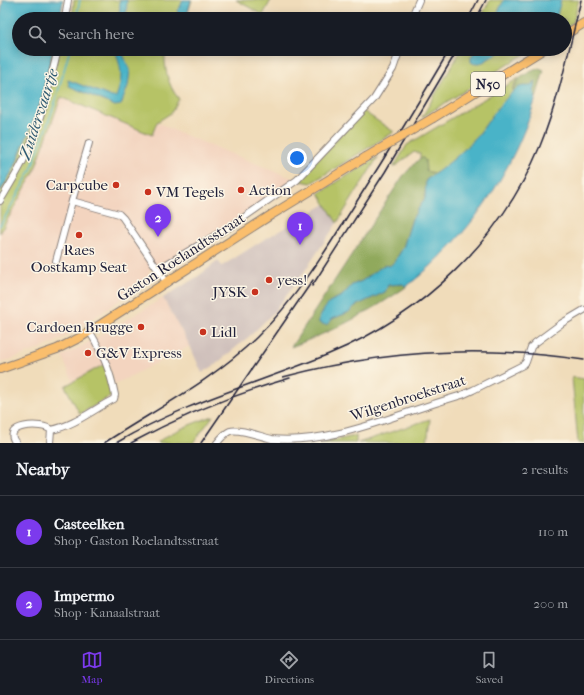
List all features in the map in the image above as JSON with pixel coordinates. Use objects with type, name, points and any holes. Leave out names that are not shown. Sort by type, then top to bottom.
[{"type":"main road","points":[[572,31],[584,23]]},
{"type":"main road","name":"Gaston Roelandtsstraat","points":[[0,369],[57,349],[90,332],[271,215],[433,118],[533,56]]},
{"type":"street","points":[[66,12],[68,0]]},
{"type":"street","points":[[413,12],[419,0]]},
{"type":"street","points":[[0,201],[20,168],[33,139],[45,106],[56,56]]},
{"type":"street","points":[[158,269],[233,225],[297,180],[374,99],[393,69],[398,56]]},
{"type":"street","points":[[56,261],[89,143]]},
{"type":"street","points":[[72,201],[119,214],[167,283]]},
{"type":"street","name":"Wilgenbroekstraat","points":[[217,443],[226,433],[232,430],[289,441],[299,441],[327,436],[369,426],[462,395],[523,365],[526,362],[530,347],[562,323],[584,310]]},
{"type":"street","points":[[16,443],[12,439],[14,430],[19,428],[43,426],[51,430],[65,427],[114,399],[109,369],[90,332]]},
{"type":"street","points":[[50,443],[51,430]]},
{"type":"shaded area","points":[[61,96],[151,135],[157,122],[177,132],[297,180],[159,267],[151,266],[145,283],[76,330],[40,349],[0,363],[0,233],[34,172]]},
{"type":"shaded area","points":[[326,204],[337,223],[300,278],[272,314],[252,334],[215,365],[202,373],[190,346],[163,298],[197,277],[218,261],[222,266]]},
{"type":"shaded area","points":[[163,298],[190,346],[115,384],[108,362],[73,382],[62,356],[77,349]]},
{"type":"green space","points":[[74,0],[192,0],[188,12],[73,12]]},
{"type":"green space","points":[[236,0],[271,0],[265,12],[258,12]]},
{"type":"green space","points":[[490,0],[579,0],[572,24],[572,12],[484,12]]},
{"type":"green space","points":[[51,56],[165,56],[169,82],[179,99],[171,113],[157,122],[152,135],[61,97],[34,172],[0,233],[0,192],[15,166],[40,104]]},
{"type":"green space","points":[[458,56],[522,56],[422,117]]},
{"type":"green space","points":[[539,68],[544,70],[536,98],[533,90],[535,81],[529,87],[512,94],[513,89],[521,77]]},
{"type":"green space","points":[[519,78],[513,86],[512,94],[502,103],[478,135],[464,150],[438,173],[428,172],[425,170],[425,160],[420,158],[420,154],[414,152],[393,168],[407,145]]},
{"type":"green space","points":[[363,111],[394,132],[311,183],[297,180]]},
{"type":"green space","points":[[378,157],[337,223],[319,193]]},
{"type":"green space","points":[[420,158],[425,160],[426,170],[428,172],[438,173],[426,180],[425,198],[412,219],[403,248],[390,266],[384,265],[362,281],[352,285],[342,296],[331,301],[326,325],[332,319],[349,312],[355,306],[385,292],[388,285],[403,284],[406,287],[350,321],[291,347],[403,176]]},
{"type":"green space","points":[[105,364],[111,396],[80,414],[65,386]]},
{"type":"green space","points":[[572,377],[584,379],[584,443],[578,443]]},
{"type":"green space","points":[[213,416],[193,443],[157,443],[175,431]]},
{"type":"green space","points":[[430,419],[427,443],[358,443]]},
{"type":"green space","points":[[356,436],[356,443],[321,443]]},
{"type":"water","points":[[3,0],[63,0],[61,12],[12,12],[12,56],[51,56],[40,104],[15,166],[0,192],[0,18]]},
{"type":"water","points":[[120,0],[127,0],[126,12],[119,12]]},
{"type":"water","points":[[183,0],[191,0],[188,12],[178,12],[177,10]]},
{"type":"water","points":[[504,0],[561,0],[558,12],[498,12]]},
{"type":"water","points":[[117,56],[124,56],[130,71],[128,86],[121,105],[115,106],[69,86],[68,80],[112,97],[116,97],[121,78]]},
{"type":"water","points":[[493,56],[483,62],[475,64],[471,62],[471,57]]},
{"type":"water","points":[[536,81],[533,90],[536,98],[514,153],[486,203],[450,247],[429,268],[406,287],[403,284],[388,285],[385,292],[355,306],[349,312],[332,319],[326,325],[319,323],[319,319],[325,308],[331,301],[342,296],[352,285],[362,281],[384,265],[390,266],[395,261],[403,248],[412,219],[425,198],[426,180],[453,160],[481,132],[499,106],[513,91],[523,86],[529,86]]},
{"type":"waterway","name":"Zuidervaartje","points":[[77,12],[80,0]]},
{"type":"waterway","name":"Zuidervaartje","points":[[0,226],[31,170],[54,106],[68,56]]},
{"type":"railway","points":[[472,12],[478,0]]},
{"type":"railway","points":[[480,12],[486,0]]},
{"type":"railway","points":[[572,38],[581,0]]},
{"type":"railway","points":[[104,443],[203,381],[240,353],[272,322],[299,289],[323,255],[393,144],[446,56]]},
{"type":"railway","points":[[312,286],[385,172],[454,56]]},
{"type":"railway","points":[[116,443],[168,416],[221,394],[302,365],[363,338],[396,318],[427,296],[455,271],[481,243],[504,213],[524,180],[547,128],[568,56]]},
{"type":"railway","points":[[201,443],[313,280]]},
{"type":"railway","points":[[283,377],[358,361],[433,353],[508,353],[546,355],[584,360]]},
{"type":"railway","points":[[131,443],[189,414],[249,391],[290,378]]},
{"type":"place","name":"Carpcube","points":[[116,185]]},
{"type":"place","name":"Action","points":[[241,190]]},
{"type":"place","name":"VM Tegels","points":[[148,192]]},
{"type":"place","name":"Raes Oostkamp Seat","points":[[79,235]]},
{"type":"place","name":"Impermo","points":[[158,237]]},
{"type":"place","name":"Casteelken","points":[[300,245]]},
{"type":"place","name":"yess!","points":[[269,280]]},
{"type":"place","name":"JYSK","points":[[255,292]]},
{"type":"place","name":"Cardoen Brugge","points":[[141,327]]},
{"type":"place","name":"Lidl","points":[[203,332]]},
{"type":"place","name":"G&V Express","points":[[88,353]]}]
